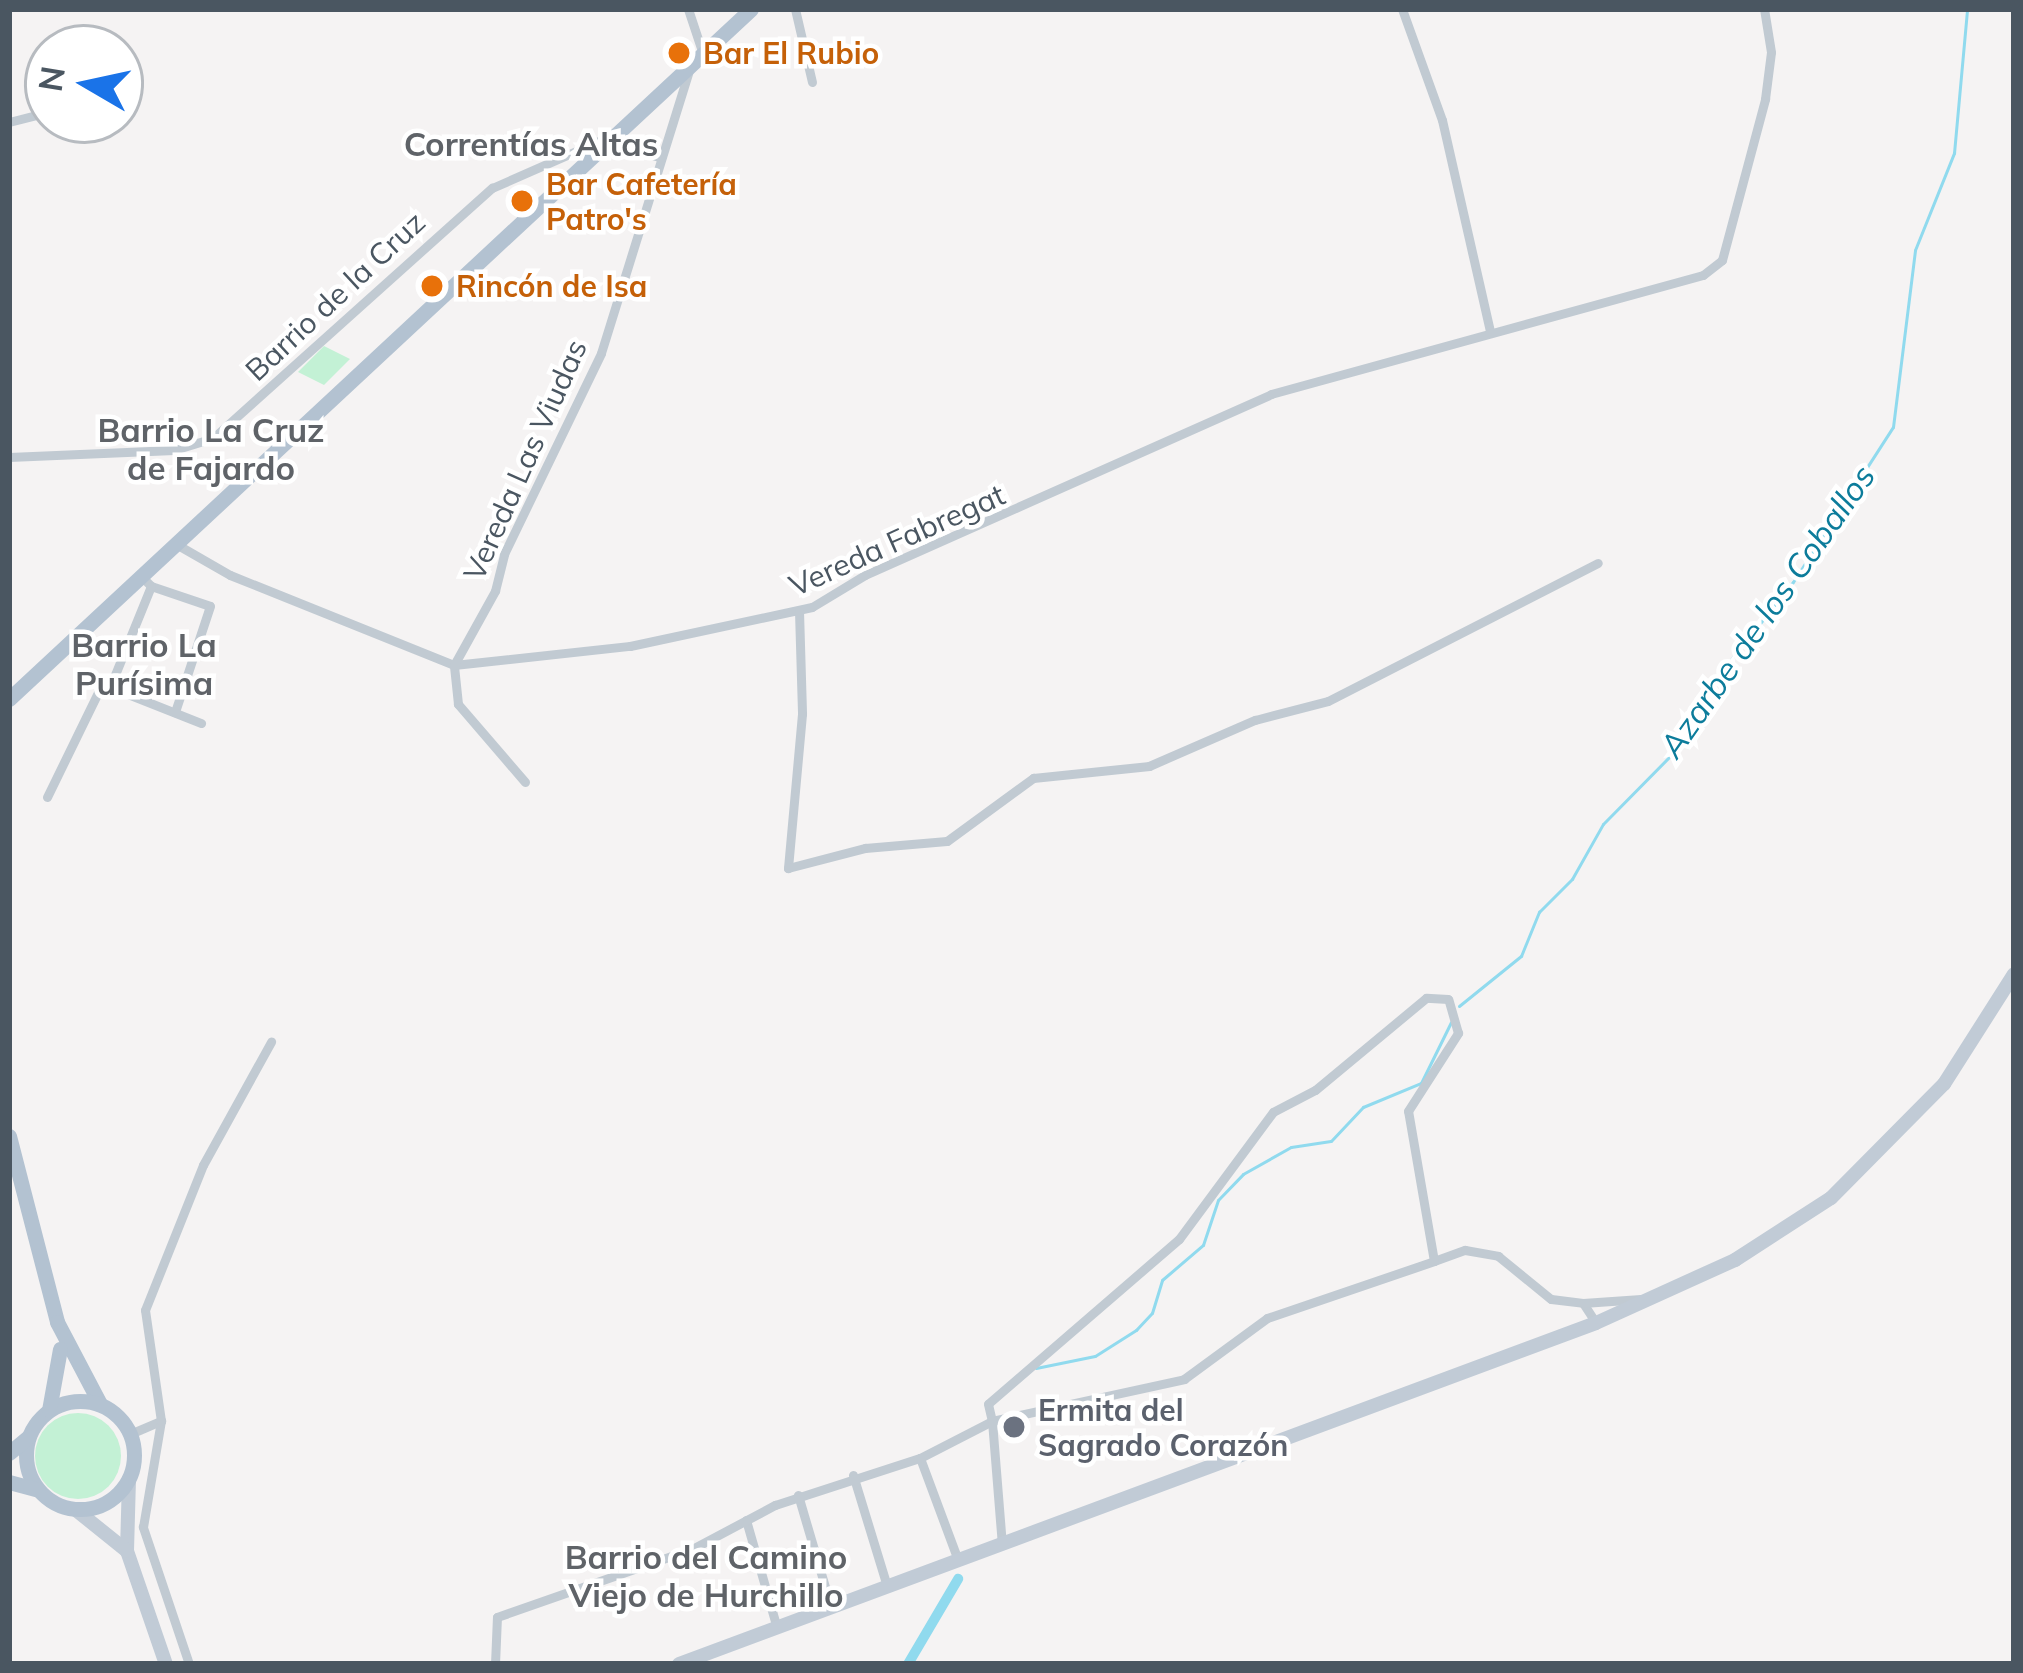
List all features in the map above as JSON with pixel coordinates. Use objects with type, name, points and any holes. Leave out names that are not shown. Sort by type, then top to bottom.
[{"type":"main road","points":[[9,699],[146,581],[176,544],[751,9]]},
{"type":"main road","points":[[679,1664],[1596,1322],[1735,1260],[1831,1198],[1944,1084],[2014,974]]},
{"type":"main road","points":[[9,1136],[57,1322],[63,1367],[49,1410],[9,1453]]},
{"type":"main road","points":[[57,1322],[101,1405],[130,1434],[127,1550],[171,1664]]},
{"type":"main road","points":[[49,1410],[101,1405]]},
{"type":"main road","points":[[28,1437],[28,1474],[38,1490]]},
{"type":"main road","points":[[76,1510],[107,1502],[129,1479]]},
{"type":"main road","points":[[9,1482],[38,1490],[76,1510],[127,1550]]},
{"type":"street","points":[[688,9],[703,54]]},
{"type":"street","points":[[795,9],[812,82]]},
{"type":"street","points":[[1402,9],[1442,120],[1490,332]]},
{"type":"street","name":"Vereda Fabregat","points":[[176,544],[230,575],[454,665],[630,646],[799,611],[1271,394],[1702,275],[1722,260],[1765,99],[1772,52],[1764,9]]},
{"type":"street","name":"Vereda Las Viudas","points":[[454,665],[495,591],[504,554],[601,353],[659,157],[688,92],[689,65]]},
{"type":"street","points":[[610,138],[659,157]]},
{"type":"street","name":"Barrio de la Cruz","points":[[9,457],[174,450],[213,439],[426,239],[492,188],[610,138]]},
{"type":"street","points":[[799,611],[802,714],[788,868],[865,848],[947,841],[1033,778],[1149,766],[1255,720],[1328,701],[1598,563]]},
{"type":"street","points":[[110,687],[146,581],[210,606],[175,712]]},
{"type":"street","points":[[454,665],[458,704],[525,782]]},
{"type":"street","points":[[47,797],[102,684],[201,723]]},
{"type":"street","points":[[1002,1544],[988,1403],[1127,1290],[1179,1239],[1273,1112],[1315,1090],[1440,994],[1456,1006],[1460,1025],[1408,1120],[1434,1261]]},
{"type":"street","points":[[189,1664],[143,1527],[161,1420],[145,1310],[203,1165],[271,1042]]},
{"type":"street","points":[[495,1664],[497,1617],[694,1548],[798,1495],[920,1457],[992,1421],[1184,1379],[1267,1318],[1466,1250],[1498,1256],[1551,1299],[1583,1303],[1652,1300]]},
{"type":"street","points":[[1583,1303],[1596,1322]]},
{"type":"street","points":[[130,1434],[161,1420]]},
{"type":"street","points":[[920,1457],[958,1560]]},
{"type":"street","points":[[853,1475],[887,1586]]},
{"type":"street","points":[[798,1495],[831,1607]]},
{"type":"street","points":[[746,1520],[777,1628]]},
{"type":"green space","points":[[324,346],[350,359],[324,385],[298,372]]},
{"type":"green space","points":[[78,1413],[94,1416],[108,1426],[118,1440],[118,1472],[108,1486],[94,1496],[78,1499],[62,1496],[48,1486],[38,1472],[35,1456],[38,1440],[48,1426],[62,1416]]},
{"type":"waterway","name":"Azarbe de los Coballos","points":[[1459,1006],[1521,956],[1539,912],[1572,879],[1603,824],[1684,742],[1695,705],[1793,582],[1893,427],[1915,250],[1954,153],[1967,9]]},
{"type":"waterway","points":[[1036,1368],[1095,1356],[1136,1330],[1152,1313],[1162,1280],[1203,1245],[1218,1200],[1243,1174],[1291,1147],[1331,1141],[1363,1107],[1421,1083],[1451,1022]]},
{"type":"waterway","points":[[908,1664],[958,1579]]},
{"type":"place","name":"Bar El Rubio","points":[[679,53]]},
{"type":"place","name":"Bar Cafetería Patro's","points":[[522,201]]},
{"type":"place","name":"Rincón de Isa","points":[[432,286]]},
{"type":"place","name":"Ermita del Sagrado Corazón","points":[[1014,1427]]},
{"type":"district","name":"Correntías Altas","points":[[531,144]]},
{"type":"district","name":"Barrio La Cruz de Fajardo","points":[[211,449]]},
{"type":"district","name":"Barrio La Purísima","points":[[144,664]]},
{"type":"district","name":"Barrio del Camino Viejo de Hurchillo","points":[[706,1576]]}]
